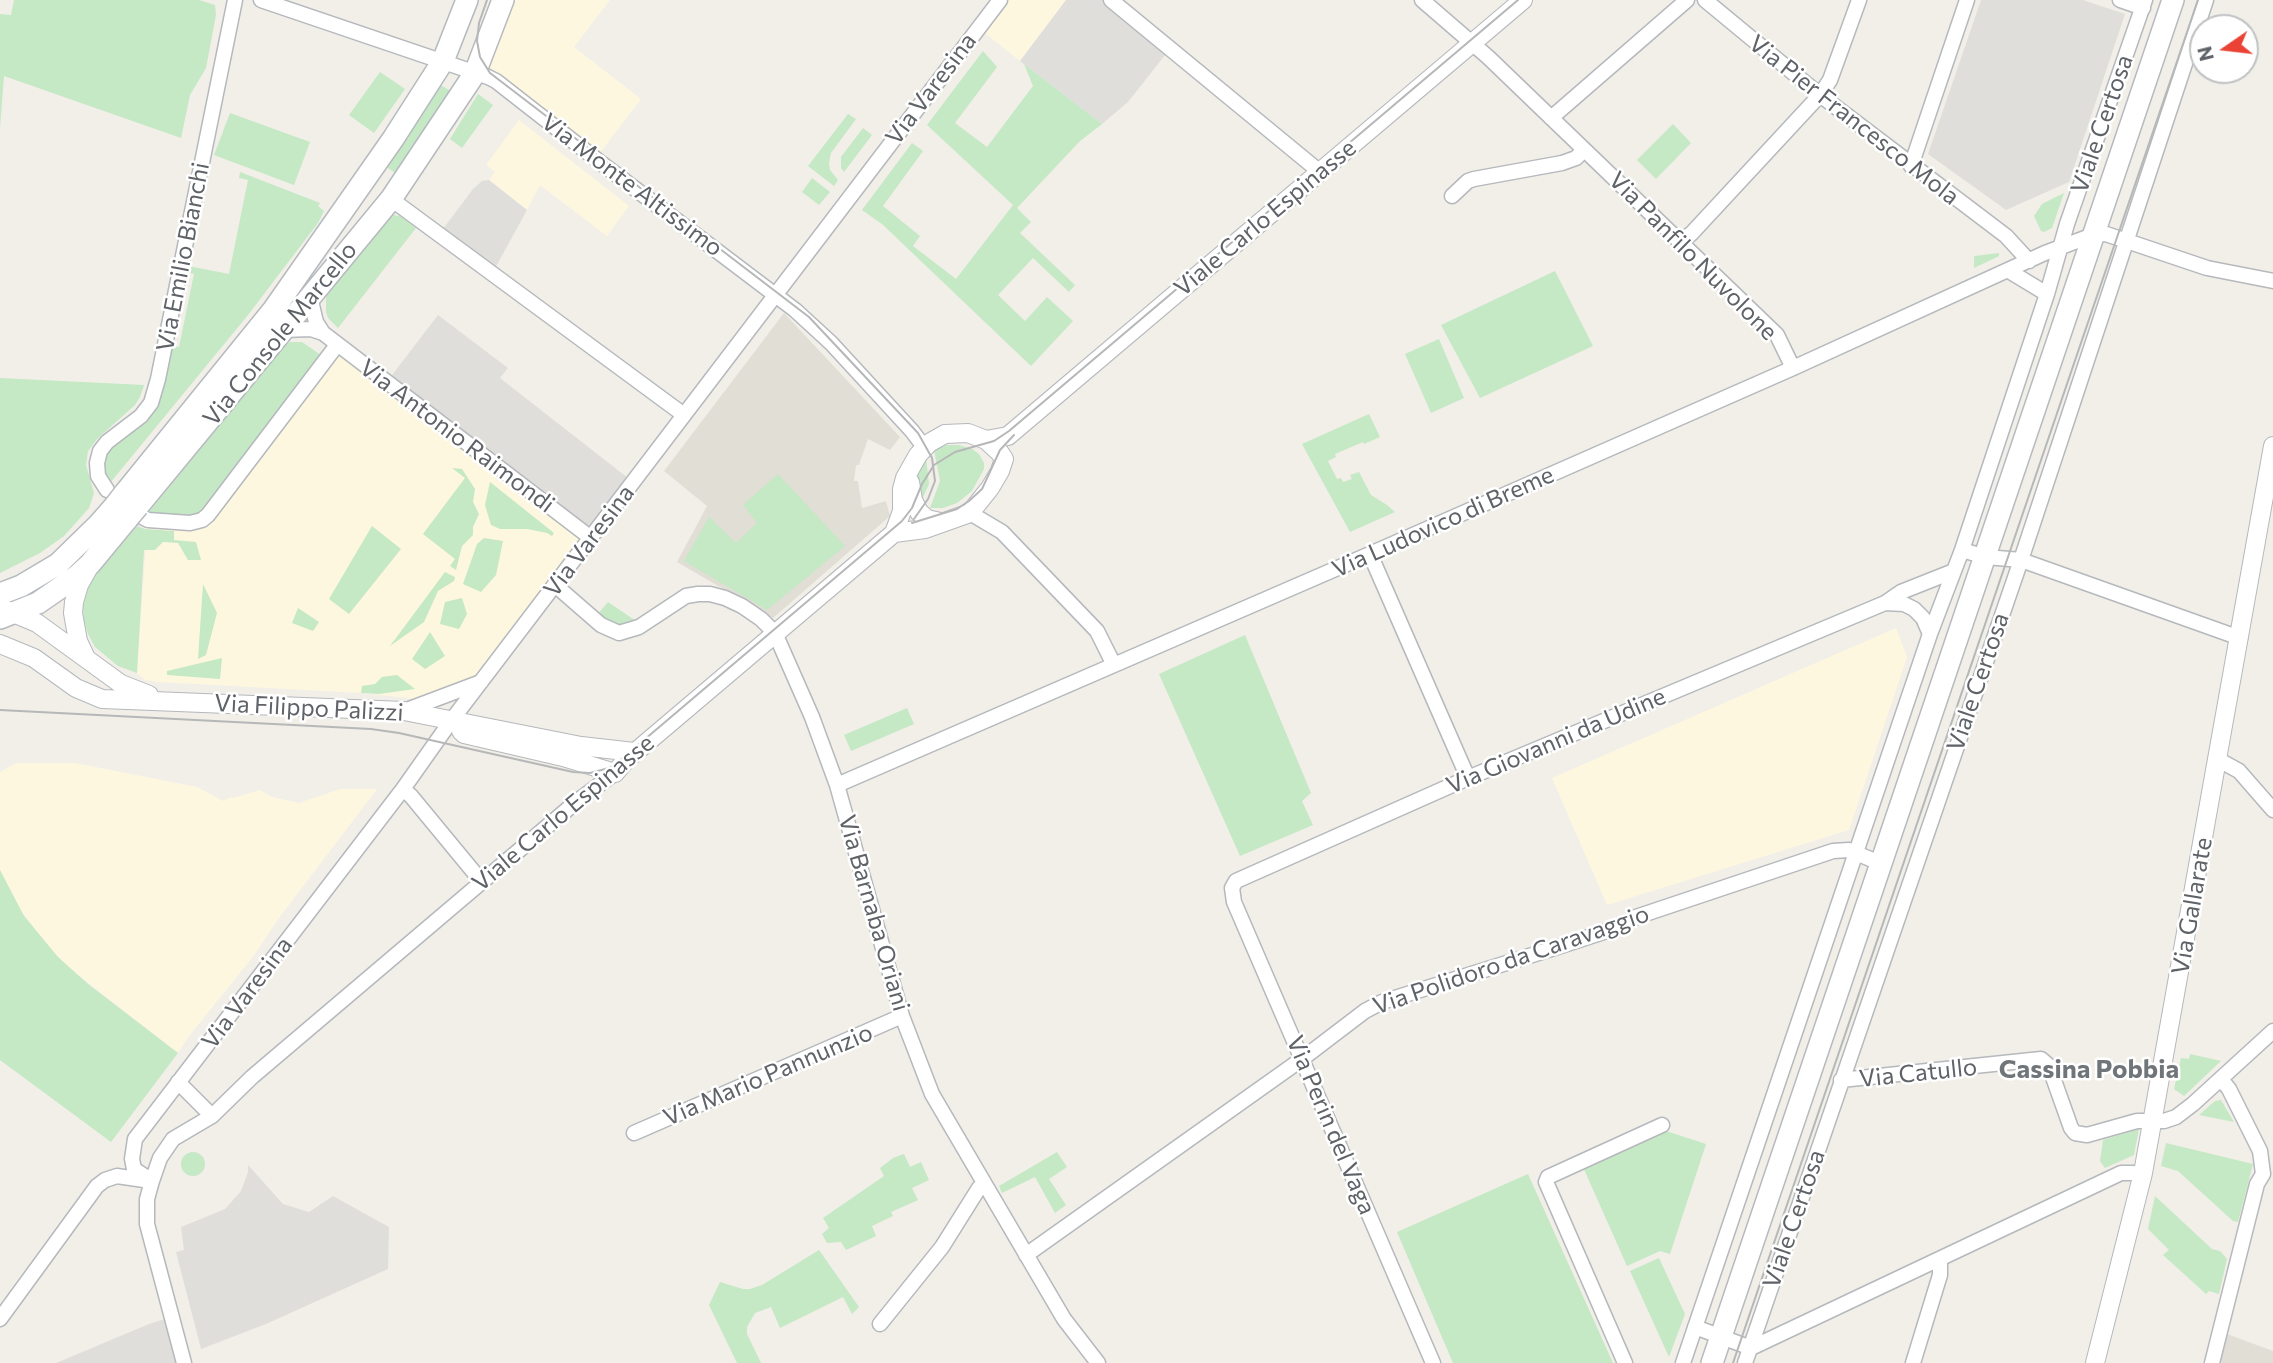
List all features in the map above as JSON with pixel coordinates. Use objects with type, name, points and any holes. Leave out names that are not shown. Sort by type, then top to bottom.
[{"type":"main road","name":"Via Console Marcello","points":[[4,613],[38,603],[90,564],[126,505],[274,309],[393,139],[443,61],[467,0]]},
{"type":"main road","name":"Via Console Marcello","points":[[0,594],[21,586],[58,564],[126,505],[283,330],[391,199],[482,75],[503,0]]},
{"type":"main road","name":"Viale Certosa","points":[[1712,1363],[2173,0]]},
{"type":"street","name":"Via Emilio Bianchi","points":[[126,505],[98,476],[97,463],[100,451],[107,442],[141,416],[151,403],[235,0]]},
{"type":"street","name":"Via Monte Altissimo","points":[[261,0],[482,75],[795,310],[831,343],[912,431],[920,453]]},
{"type":"street","name":"Via Varesina","points":[[152,1181],[134,1169],[132,1146],[135,1139],[999,0]]},
{"type":"street","points":[[1111,0],[1320,172]]},
{"type":"street","name":"Via Panfilo Nuvolone","points":[[1422,0],[1472,43],[1777,335],[1793,368]]},
{"type":"street","name":"Viale Carlo Espinasse","points":[[986,440],[1008,436],[1523,0]]},
{"type":"street","points":[[1551,118],[1687,0]]},
{"type":"street","name":"Via Pier Francesco Mola","points":[[1705,0],[1820,95],[2006,236],[2029,261]]},
{"type":"street","points":[[1680,241],[1691,234],[1820,95],[1830,80],[1859,0]]},
{"type":"street","points":[[1911,166],[1967,0]]},
{"type":"street","points":[[2120,0],[2144,4]]},
{"type":"street","name":"Viale Certosa","points":[[1745,1363],[2021,561],[2206,0]]},
{"type":"street","name":"Viale Certosa","points":[[1683,1363],[1930,634],[1962,550],[2060,247],[2144,4]]},
{"type":"street","points":[[1452,196],[1468,181],[1562,163],[1576,158],[1584,150]]},
{"type":"street","points":[[391,199],[684,415]]},
{"type":"street","points":[[2060,247],[2093,235],[2106,234],[2207,268],[2273,281]]},
{"type":"street","name":"Via Ludovico di Breme","points":[[837,785],[1793,368],[2060,247]]},
{"type":"street","points":[[2009,271],[2047,294]]},
{"type":"street","name":"Via Antonio Raimondi","points":[[310,297],[316,322],[323,333],[591,538]]},
{"type":"street","points":[[283,330],[311,329],[323,333]]},
{"type":"street","points":[[126,505],[148,520],[190,523],[202,520],[337,345]]},
{"type":"street","points":[[1003,459],[995,447],[974,434],[955,432],[939,437],[920,453],[907,472],[903,484],[902,511],[894,533],[925,528],[970,513],[1000,471],[1003,459],[1008,436]]},
{"type":"street","name":"Via Gallarate","points":[[2095,1363],[2143,1173],[2270,487],[2273,446]]},
{"type":"street","points":[[920,453],[910,478],[913,500],[927,519],[940,522]]},
{"type":"street","points":[[970,513],[1002,532],[1097,631],[1114,666]]},
{"type":"street","name":"Viale Carlo Espinasse","points":[[184,1363],[147,1224],[147,1199],[152,1181],[160,1158],[173,1139],[212,1116],[233,1094],[894,533]]},
{"type":"street","points":[[1962,550],[1986,557],[2021,561],[2240,638]]},
{"type":"street","points":[[1370,554],[1468,778]]},
{"type":"street","points":[[87,659],[78,641],[73,613],[79,585],[90,564]]},
{"type":"street","name":"Via Giovanni da Udine","points":[[1232,888],[1242,876],[1885,603],[1901,592],[1954,571]]},
{"type":"street","points":[[555,585],[601,625],[619,632],[639,627],[686,597],[710,594],[742,606],[776,634]]},
{"type":"street","points":[[1885,603],[1904,604],[1914,609],[1923,618],[1930,634]]},
{"type":"street","name":"Via Filippo Palizzi","points":[[4,613],[46,629],[121,684],[166,701]]},
{"type":"street","name":"Via Barnaba Oriani","points":[[776,634],[812,717],[837,785],[902,1016],[932,1094],[1064,1319],[1098,1363]]},
{"type":"street","name":"Via Filippo Palizzi","points":[[0,644],[34,658],[88,695],[102,699],[404,711],[582,746],[634,752]]},
{"type":"street","points":[[404,711],[483,681]]},
{"type":"street","name":"Via Filippo Palizzi","points":[[451,721],[464,734],[615,772]]},
{"type":"street","name":"Via Filippo Palizzi","points":[[582,746],[606,762],[615,772]]},
{"type":"street","points":[[2218,760],[2239,771],[2273,810]]},
{"type":"street","points":[[403,789],[482,882]]},
{"type":"street","name":"Via Polidoro da Caravaggio","points":[[1026,1255],[1302,1059],[1365,1011],[1382,1002],[1622,926],[1636,917],[1833,851],[1849,850],[1856,853]]},
{"type":"street","points":[[1856,853],[1882,864]]},
{"type":"street","name":"Via Perin del Vaga","points":[[1232,888],[1234,902],[1433,1363]]},
{"type":"street","name":"Via Mario Pannunzio","points":[[634,1133],[902,1016]]},
{"type":"street","points":[[2153,1121],[2176,1117],[2273,1031]]},
{"type":"street","name":"Via Catullo","points":[[1841,1080],[2041,1059],[2049,1066],[2075,1133],[2087,1135],[2137,1121],[2153,1121]]},
{"type":"street","points":[[2212,1363],[2257,1184],[2268,1175],[2260,1151],[2229,1089],[2221,1079]]},
{"type":"street","points":[[178,1082],[212,1116]]},
{"type":"street","points":[[1625,1363],[1546,1182],[1548,1177],[1662,1125]]},
{"type":"street","points":[[1695,1327],[1751,1348],[2121,1174],[2143,1173]]},
{"type":"street","points":[[0,1318],[97,1186],[117,1176],[152,1181]]},
{"type":"street","points":[[880,1324],[942,1247],[979,1188],[985,1185]]},
{"type":"street","points":[[1913,1363],[1940,1275],[1940,1259]]},
{"type":"shaded area","points":[[507,0],[610,0],[574,47],[641,99],[596,158],[500,78],[488,64]]},
{"type":"shaded area","points":[[1001,0],[1066,0],[1020,61],[980,29]]},
{"type":"shaded area","points":[[1066,0],[1109,0],[1169,50],[1128,102],[1102,124],[1020,61]]},
{"type":"shaded area","points":[[1981,0],[2083,0],[2125,14],[2069,182],[2006,210],[1928,154]]},
{"type":"shaded area","points":[[519,120],[629,206],[607,236],[540,185],[527,210],[489,180],[495,172],[486,165]]},
{"type":"shaded area","points":[[489,180],[527,210],[493,272],[440,233],[473,189],[482,181]]},
{"type":"shaded area","points":[[784,313],[900,437],[890,450],[868,439],[859,465],[856,465],[854,481],[858,481],[862,508],[886,501],[890,516],[773,618],[677,562],[707,506],[664,471]]},
{"type":"shaded area","points":[[438,315],[508,368],[500,378],[633,482],[592,536],[389,379]]},
{"type":"shaded area","points":[[330,343],[589,540],[482,680],[427,700],[361,693],[145,680],[137,673],[148,513],[204,509]]},
{"type":"shaded area","points":[[1896,628],[1907,657],[1849,830],[1607,905],[1552,778]]},
{"type":"shaded area","points":[[16,763],[75,763],[197,787],[223,801],[260,790],[272,797],[299,803],[340,789],[377,789],[178,1053],[68,967],[47,945],[17,905],[0,870],[0,772]]},
{"type":"shaded area","points":[[248,1165],[283,1204],[309,1212],[333,1196],[389,1227],[388,1269],[266,1324],[201,1349],[176,1252],[184,1250],[181,1227],[225,1209],[241,1191]]},
{"type":"shaded area","points":[[171,1317],[185,1363],[56,1363],[149,1324]]},
{"type":"shaded area","points":[[2227,1334],[2273,1351],[2273,1363],[2220,1363]]},
{"type":"green space","points":[[14,0],[199,0],[215,5],[216,15],[206,68],[190,95],[181,138],[4,76],[0,128],[0,14],[11,15]]},
{"type":"green space","points":[[983,51],[997,67],[955,123],[987,147],[1033,86],[1024,64],[1102,124],[1080,141],[1017,208],[1031,222],[1020,233],[1075,285],[1069,292],[1033,258],[998,295],[1025,321],[1047,297],[1073,321],[1031,366],[882,224],[862,210],[912,143],[923,151],[883,206],[920,236],[913,246],[956,279],[1013,205],[927,125]]},
{"type":"green space","points":[[380,72],[405,89],[374,133],[349,115]]},
{"type":"green space","points":[[440,85],[453,92],[398,175],[385,166]]},
{"type":"green space","points":[[478,94],[493,105],[462,148],[450,139]]},
{"type":"green space","points":[[230,113],[310,142],[294,185],[214,155]]},
{"type":"green space","points":[[848,114],[856,119],[831,153],[829,163],[830,170],[838,180],[834,186],[808,166]]},
{"type":"green space","points":[[1673,124],[1691,143],[1656,179],[1637,160]]},
{"type":"green space","points":[[863,128],[872,135],[844,172],[841,168],[841,157]]},
{"type":"green space","points":[[240,172],[320,203],[318,206],[324,211],[318,223],[248,315],[110,483],[104,474],[104,456],[139,425],[169,345],[179,347],[194,274],[187,272],[188,266],[229,274],[248,180],[239,178]]},
{"type":"green space","points":[[812,178],[830,192],[819,205],[802,192]]},
{"type":"green space","points":[[2064,193],[2052,228],[2041,231],[2034,216],[2042,204]]},
{"type":"green space","points":[[393,215],[400,216],[416,228],[338,328],[328,318],[326,295]]},
{"type":"green space","points":[[1999,253],[1999,256],[1974,268],[1974,256]]},
{"type":"green space","points":[[1555,271],[1593,346],[1480,398],[1441,325]]},
{"type":"green space","points":[[1439,339],[1464,398],[1431,413],[1405,354]]},
{"type":"green space","points":[[302,342],[321,355],[204,509],[190,516],[148,513],[285,345]]},
{"type":"green space","points":[[0,378],[144,385],[135,405],[97,439],[88,451],[86,465],[94,493],[89,508],[64,536],[40,553],[0,573]]},
{"type":"green space","points":[[1369,414],[1380,437],[1335,454],[1336,457],[1328,461],[1337,479],[1341,478],[1343,482],[1352,479],[1350,475],[1359,472],[1371,495],[1395,512],[1350,532],[1302,444]]},
{"type":"green space","points":[[947,445],[972,449],[979,454],[984,469],[972,491],[957,503],[943,508],[930,508],[940,481],[934,450]]},
{"type":"green space","points":[[926,457],[929,484],[921,502],[916,474]]},
{"type":"green space","points":[[452,468],[462,469],[475,489],[473,502],[479,514],[473,527],[473,535],[462,546],[456,570],[450,566],[455,559],[423,534],[465,478]]},
{"type":"green space","points":[[778,474],[845,546],[767,610],[684,561],[709,517],[736,543],[757,523],[743,505]]},
{"type":"green space","points":[[490,482],[554,533],[552,536],[527,529],[500,529],[491,525],[485,505]]},
{"type":"green space","points":[[137,526],[174,531],[174,540],[196,542],[201,560],[188,560],[178,543],[163,542],[155,550],[144,550],[137,673],[118,666],[95,647],[88,634],[83,607],[90,582]]},
{"type":"green space","points":[[372,526],[401,549],[349,614],[329,599]]},
{"type":"green space","points":[[484,538],[503,541],[496,575],[481,592],[463,584],[477,544]]},
{"type":"green space","points":[[445,572],[455,577],[454,581],[438,591],[424,622],[390,646]]},
{"type":"green space","points":[[203,584],[217,613],[206,655],[198,659]]},
{"type":"green space","points":[[462,598],[467,614],[459,629],[440,624],[445,602]]},
{"type":"green space","points":[[608,602],[636,621],[624,625],[608,622],[598,614]]},
{"type":"green space","points":[[298,608],[319,622],[313,631],[292,623]]},
{"type":"green space","points":[[430,632],[445,656],[425,669],[412,659]]},
{"type":"green space","points":[[1245,635],[1311,793],[1302,801],[1313,825],[1240,856],[1159,674]]},
{"type":"green space","points":[[222,658],[220,679],[167,675],[167,671]]},
{"type":"green space","points":[[397,675],[415,689],[379,694],[361,693],[362,686],[375,684],[382,677]]},
{"type":"green space","points":[[907,708],[914,724],[851,751],[844,735]]},
{"type":"green space","points":[[0,870],[24,916],[58,957],[88,984],[178,1053],[111,1142],[0,1060]]},
{"type":"green space","points":[[2190,1054],[2221,1061],[2184,1096],[2174,1089],[2181,1058],[2189,1059]]},
{"type":"green space","points":[[2221,1100],[2234,1122],[2199,1115],[2215,1101]]},
{"type":"green space","points":[[2139,1129],[2134,1155],[2105,1168],[2100,1161],[2103,1140]]},
{"type":"green space","points":[[1663,1130],[1706,1144],[1670,1254],[1660,1251],[1627,1266],[1583,1167]]},
{"type":"green space","points":[[2166,1143],[2253,1164],[2238,1222],[2233,1221],[2178,1171],[2161,1166]]},
{"type":"green space","points":[[193,1152],[202,1155],[205,1164],[202,1173],[193,1176],[184,1173],[181,1164],[184,1155]]},
{"type":"green space","points":[[1057,1152],[1067,1167],[1049,1179],[1066,1205],[1055,1213],[1035,1177],[1002,1193],[999,1186]]},
{"type":"green space","points":[[904,1154],[910,1167],[921,1162],[929,1180],[912,1188],[918,1200],[891,1212],[893,1216],[872,1226],[876,1236],[846,1250],[841,1242],[827,1243],[822,1234],[829,1228],[823,1218],[884,1176],[880,1168]]},
{"type":"green space","points":[[1528,1174],[1613,1363],[1453,1363],[1397,1232]]},
{"type":"green space","points":[[2155,1196],[2212,1249],[2220,1251],[2227,1259],[2219,1294],[2209,1291],[2206,1294],[2163,1255],[2169,1250],[2148,1229]]},
{"type":"green space","points":[[819,1250],[859,1307],[852,1314],[843,1297],[780,1328],[771,1307],[755,1313],[747,1327],[747,1334],[761,1363],[737,1363],[709,1305],[720,1282],[750,1289],[762,1285]]},
{"type":"green space","points":[[1659,1258],[1685,1314],[1669,1357],[1630,1271]]},
{"type":"tram line","points":[[487,0],[479,23],[477,41],[480,57],[490,73],[809,317],[918,433],[932,458],[935,481],[928,499],[914,519]]},
{"type":"tram line","points":[[0,710],[371,729],[573,772],[590,773],[609,768],[902,521],[912,508],[934,465],[955,452],[994,441],[1009,431],[1518,0]]},
{"type":"tram line","points":[[1733,1363],[2198,0]]},
{"type":"tram line","points":[[912,523],[957,509],[969,501],[982,489],[1000,450],[1014,435]]},
{"type":"district","name":"Cassina Pobbia","points":[[2089,1069]]}]
